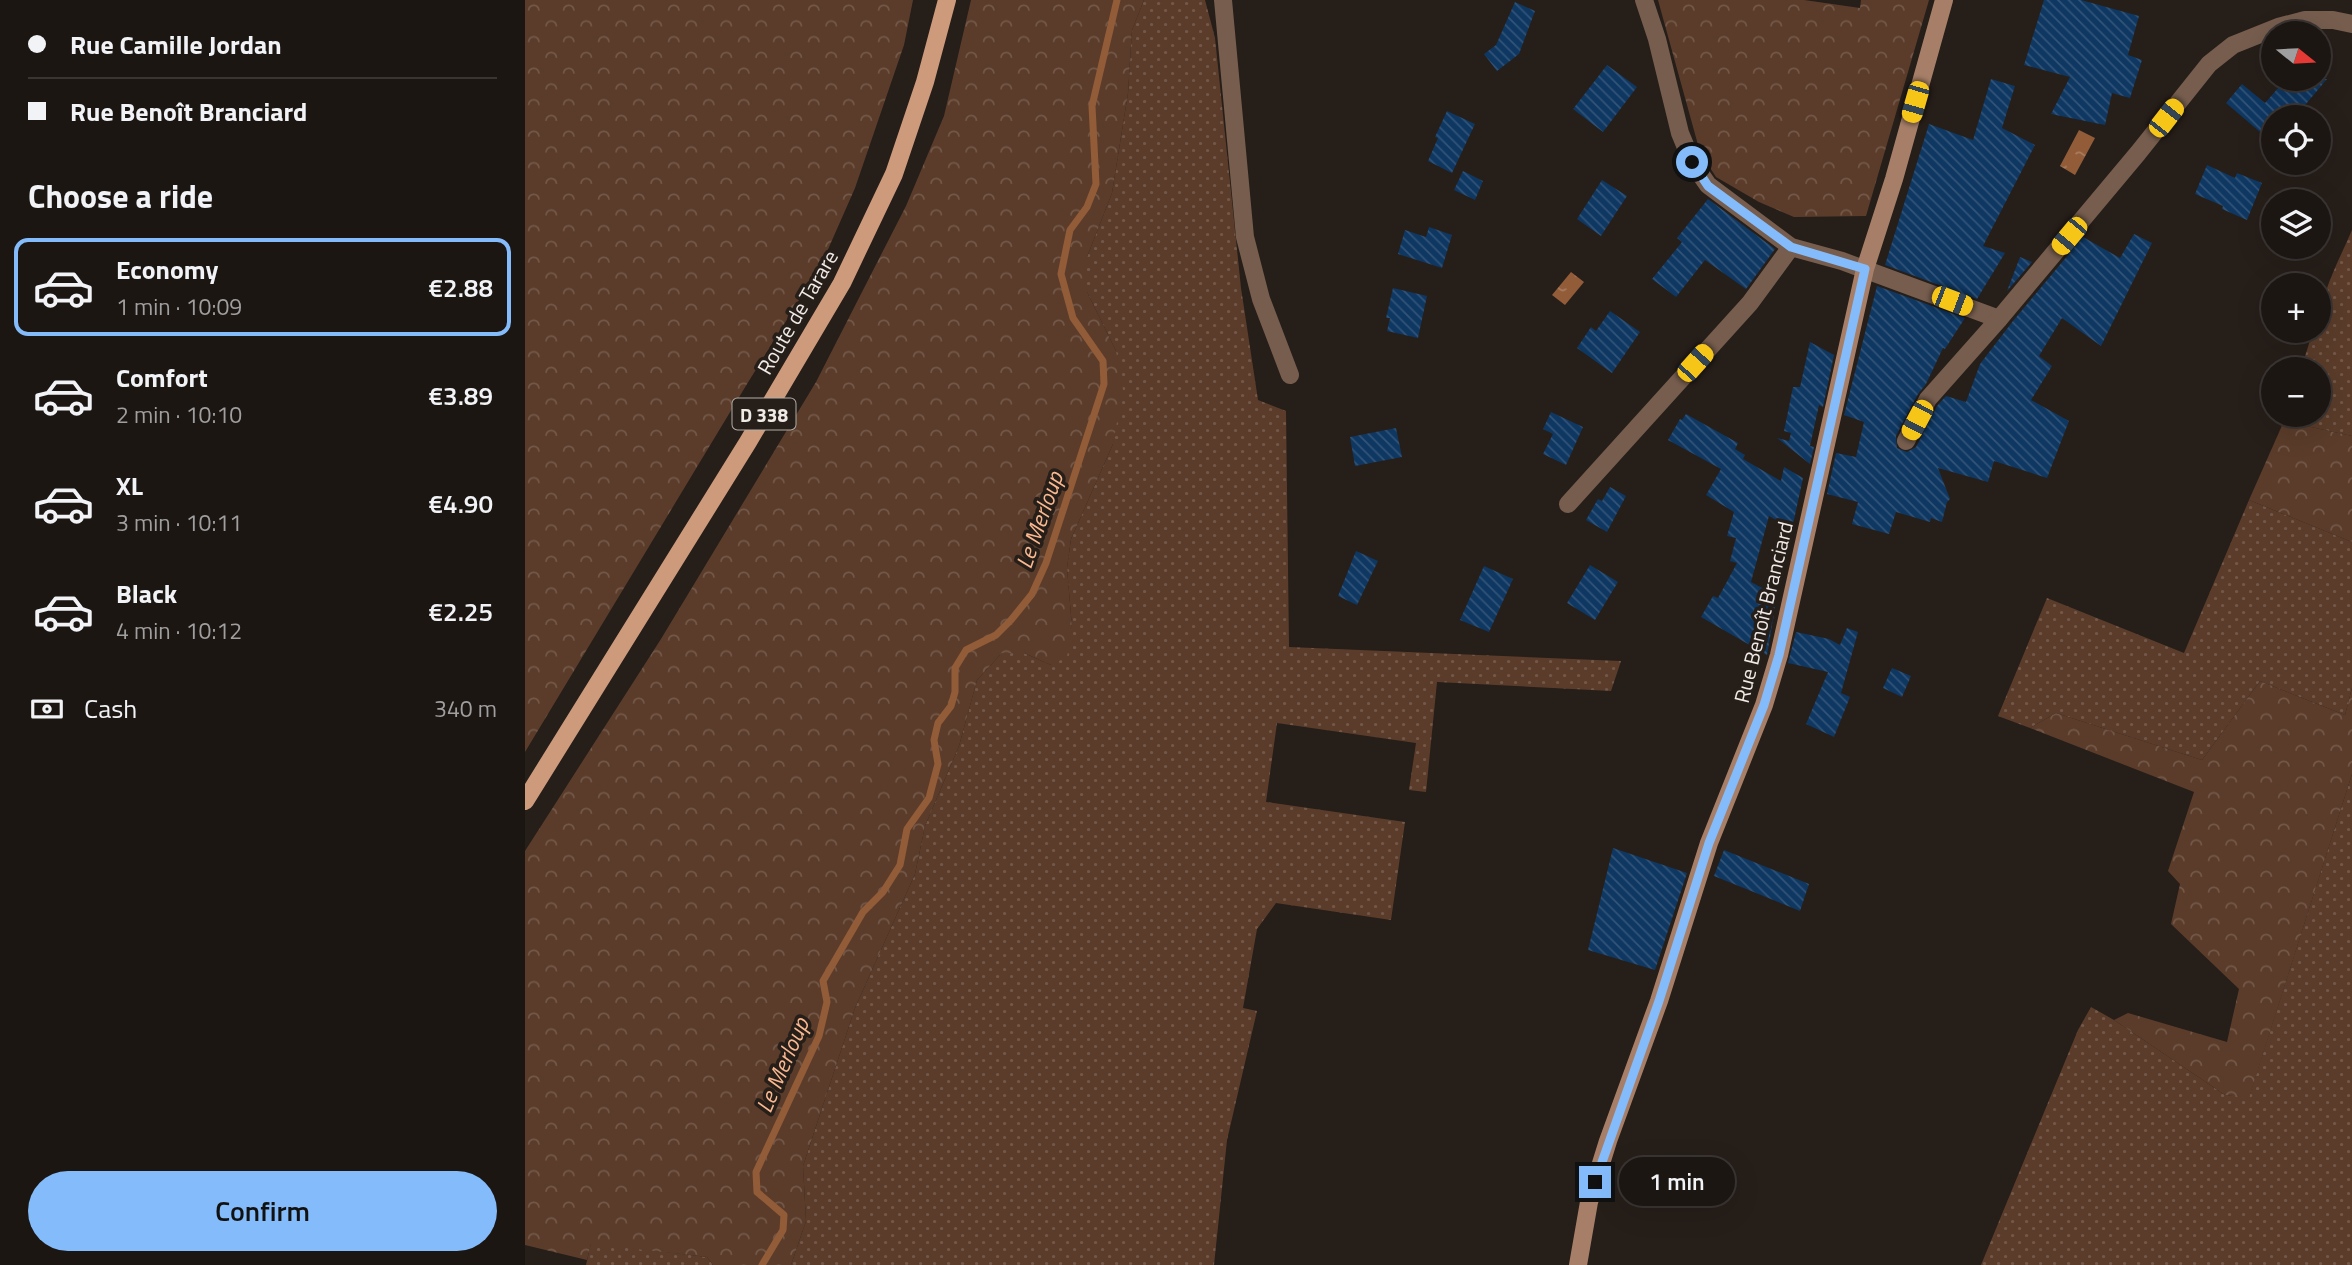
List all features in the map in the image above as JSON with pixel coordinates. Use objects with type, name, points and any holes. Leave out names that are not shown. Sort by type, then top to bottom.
[{"type":"main road","name":"Route de Tarare","points":[[525,801],[741,453],[842,283],[894,174],[925,82],[947,0]]},
{"type":"street","points":[[1223,0],[1245,237],[1261,299],[1290,375]]},
{"type":"street","points":[[1644,0],[1657,39],[1680,133],[1692,162],[1708,186],[1791,247],[1865,269],[1999,319]]},
{"type":"street","name":"Rue Benoît Branciard","points":[[1578,1265],[1589,1202],[1608,1141],[1659,1001],[1709,843],[1764,705],[1779,655],[1865,269],[1894,179],[1944,0]]},
{"type":"street","points":[[1906,441],[1928,399],[1999,319],[2209,64],[2233,46],[2278,27],[2305,20],[2333,20],[2352,24]]},
{"type":"street","points":[[1568,504],[1750,303],[1791,247]]},
{"type":"green space","points":[[525,0],[913,0],[904,45],[855,188],[822,263],[525,752]]},
{"type":"green space","points":[[971,0],[1144,0],[1132,30],[1128,93],[1112,193],[1087,257],[1087,292],[1116,351],[1123,389],[1113,444],[1071,539],[1067,568],[1072,627],[1067,657],[1051,665],[1024,653],[1002,653],[977,680],[959,746],[925,826],[915,874],[855,1008],[803,1166],[806,1221],[791,1265],[713,1265],[707,1257],[591,1244],[587,1260],[525,1245],[525,851],[661,639],[816,382],[906,206],[944,116]]},
{"type":"green space","points":[[1144,0],[1205,0],[1215,38],[1241,288],[1258,400],[1286,411],[1289,647],[1621,661],[1611,691],[1437,682],[1426,792],[1409,790],[1416,743],[1277,723],[1266,802],[1405,822],[1391,920],[1276,903],[1257,929],[1243,1008],[1257,1011],[1227,1140],[1214,1265],[791,1265],[806,1221],[803,1166],[855,1008],[915,874],[925,826],[959,746],[977,680],[1002,653],[1024,653],[1051,665],[1072,627],[1067,568],[1071,539],[1113,444],[1116,351],[1087,292],[1087,257],[1112,193],[1128,93],[1132,30]]},
{"type":"green space","points":[[1658,0],[1804,0],[1860,8],[1861,0],[1929,0],[1866,216],[1794,217],[1759,202],[1716,177],[1700,152]]},
{"type":"green space","points":[[2352,230],[2352,436],[2311,427],[2331,427],[2331,357],[2305,357],[2309,343],[2331,343],[2331,278]]},
{"type":"green space","points":[[2281,427],[2311,427],[2352,436],[2352,542],[2249,500]]},
{"type":"green space","points":[[2249,500],[2352,542],[2352,688],[2345,715],[2260,681],[2202,760],[2056,713],[2030,728],[1998,716],[2047,598],[2184,653]]},
{"type":"green space","points":[[2260,681],[2345,715],[2352,688],[2352,774],[2249,1098],[2225,1095],[2114,1020],[2128,1013],[2227,1042],[2239,989],[2171,924],[2180,884],[2168,871],[2194,792],[2030,728],[2056,713],[2202,760]]},
{"type":"green space","points":[[2352,774],[2352,1265],[1981,1265],[2078,1030],[2091,1007],[2225,1095],[2249,1097]]},
{"type":"green space","points":[[591,1243],[707,1257],[713,1265],[586,1265]]},
{"type":"water","points":[[2079,130],[2095,138],[2075,175],[2060,166]]},
{"type":"water","points":[[1571,272],[1584,282],[1565,305],[1552,295]]},
{"type":"building","points":[[2044,0],[2081,0],[2139,16],[2128,55],[2142,60],[2130,98],[2112,93],[2105,125],[2051,114],[2070,77],[2024,65]]},
{"type":"building","points":[[1515,2],[1535,11],[1519,54],[1497,71],[1484,54],[1496,45]]},
{"type":"building","points":[[1607,65],[1637,87],[1603,132],[1573,109]]},
{"type":"building","points":[[1991,79],[2015,86],[2002,128],[2035,145],[1983,246],[2005,253],[1977,299],[1885,265],[1929,124],[1973,140]]},
{"type":"building","points":[[2242,84],[2265,103],[2276,91],[2317,91],[2305,105],[2261,105],[2261,133],[2226,103]]},
{"type":"building","points":[[1447,111],[1475,124],[1452,173],[1428,161]]},
{"type":"building","points":[[2207,165],[2235,178],[2237,173],[2262,183],[2247,220],[2195,194]]},
{"type":"building","points":[[1463,171],[1483,181],[1475,200],[1454,190]]},
{"type":"building","points":[[1602,180],[1627,196],[1601,236],[1577,219]]},
{"type":"building","points":[[1708,199],[1775,249],[1746,289],[1705,260],[1676,297],[1652,279],[1682,242],[1677,238]]},
{"type":"building","points":[[1429,227],[1452,235],[1442,268],[1398,254],[1405,230],[1426,237]]},
{"type":"building","points":[[2134,234],[2152,243],[2101,346],[2062,318],[2039,356],[2052,366],[2031,400],[2069,421],[2047,478],[1994,461],[1988,482],[1938,468],[1950,499],[1942,522],[1931,518],[1930,522],[1896,512],[1889,534],[1852,524],[1858,502],[1827,494],[1836,453],[1856,457],[1864,422],[1844,415],[1877,286],[1965,318],[1945,349],[1943,348],[1896,436],[1897,448],[1907,452],[1916,447],[1937,406],[1946,396],[1966,402],[1980,364],[2083,237],[2120,258]]},
{"type":"building","points":[[2020,257],[2032,262],[2007,291]]},
{"type":"building","points":[[1393,288],[1427,296],[1418,338],[1387,331],[1390,318],[1386,318]]},
{"type":"building","points":[[1610,311],[1640,332],[1612,373],[1577,348],[1591,327],[1596,331]]},
{"type":"building","points":[[1810,342],[1834,355],[1823,407],[1819,405],[1810,446],[1814,447],[1810,464],[1777,438],[1789,441],[1791,433],[1784,431],[1793,387],[1800,387]]},
{"type":"building","points":[[1551,412],[1583,427],[1566,465],[1543,454],[1553,434],[1543,429]]},
{"type":"building","points":[[1686,414],[1738,443],[1735,449],[1745,455],[1743,459],[1781,481],[1784,467],[1803,478],[1792,529],[1769,516],[1751,582],[1777,596],[1767,655],[1701,617],[1713,596],[1718,598],[1737,563],[1730,561],[1736,538],[1727,536],[1734,512],[1706,495],[1721,469],[1668,440]]},
{"type":"building","points":[[1396,428],[1402,457],[1355,466],[1350,437]]},
{"type":"building","points":[[1610,487],[1626,496],[1607,532],[1586,520],[1598,499],[1602,501]]},
{"type":"building","points":[[1356,551],[1378,561],[1357,605],[1338,596]]},
{"type":"building","points":[[1590,565],[1618,582],[1595,620],[1567,603]]},
{"type":"building","points":[[1484,566],[1513,579],[1489,632],[1460,620]]},
{"type":"building","points":[[1847,628],[1858,632],[1841,693],[1850,697],[1834,737],[1806,724],[1828,672],[1788,663],[1796,632],[1829,639],[1840,645]]},
{"type":"building","points":[[1892,668],[1911,676],[1902,697],[1883,688]]},
{"type":"building","points":[[1613,848],[1687,873],[1655,970],[1588,950]]},
{"type":"building","points":[[1724,850],[1809,884],[1800,911],[1714,876]]},
{"type":"waterway","name":"Le Merloup","points":[[762,1265],[783,1230],[784,1215],[757,1192],[756,1172],[819,1036],[827,1002],[823,981],[863,912],[883,892],[900,865],[907,829],[929,798],[938,764],[934,740],[938,723],[951,706],[955,692],[955,668],[966,650],[996,635],[1032,594],[1046,563],[1104,384],[1103,361],[1073,318],[1061,274],[1070,230],[1087,207],[1096,184],[1092,106],[1117,0]]},
{"type":"route","points":[[1595,1182],[1659,1001],[1709,843],[1764,705],[1779,655],[1865,269],[1791,247],[1708,186],[1692,162]]}]
